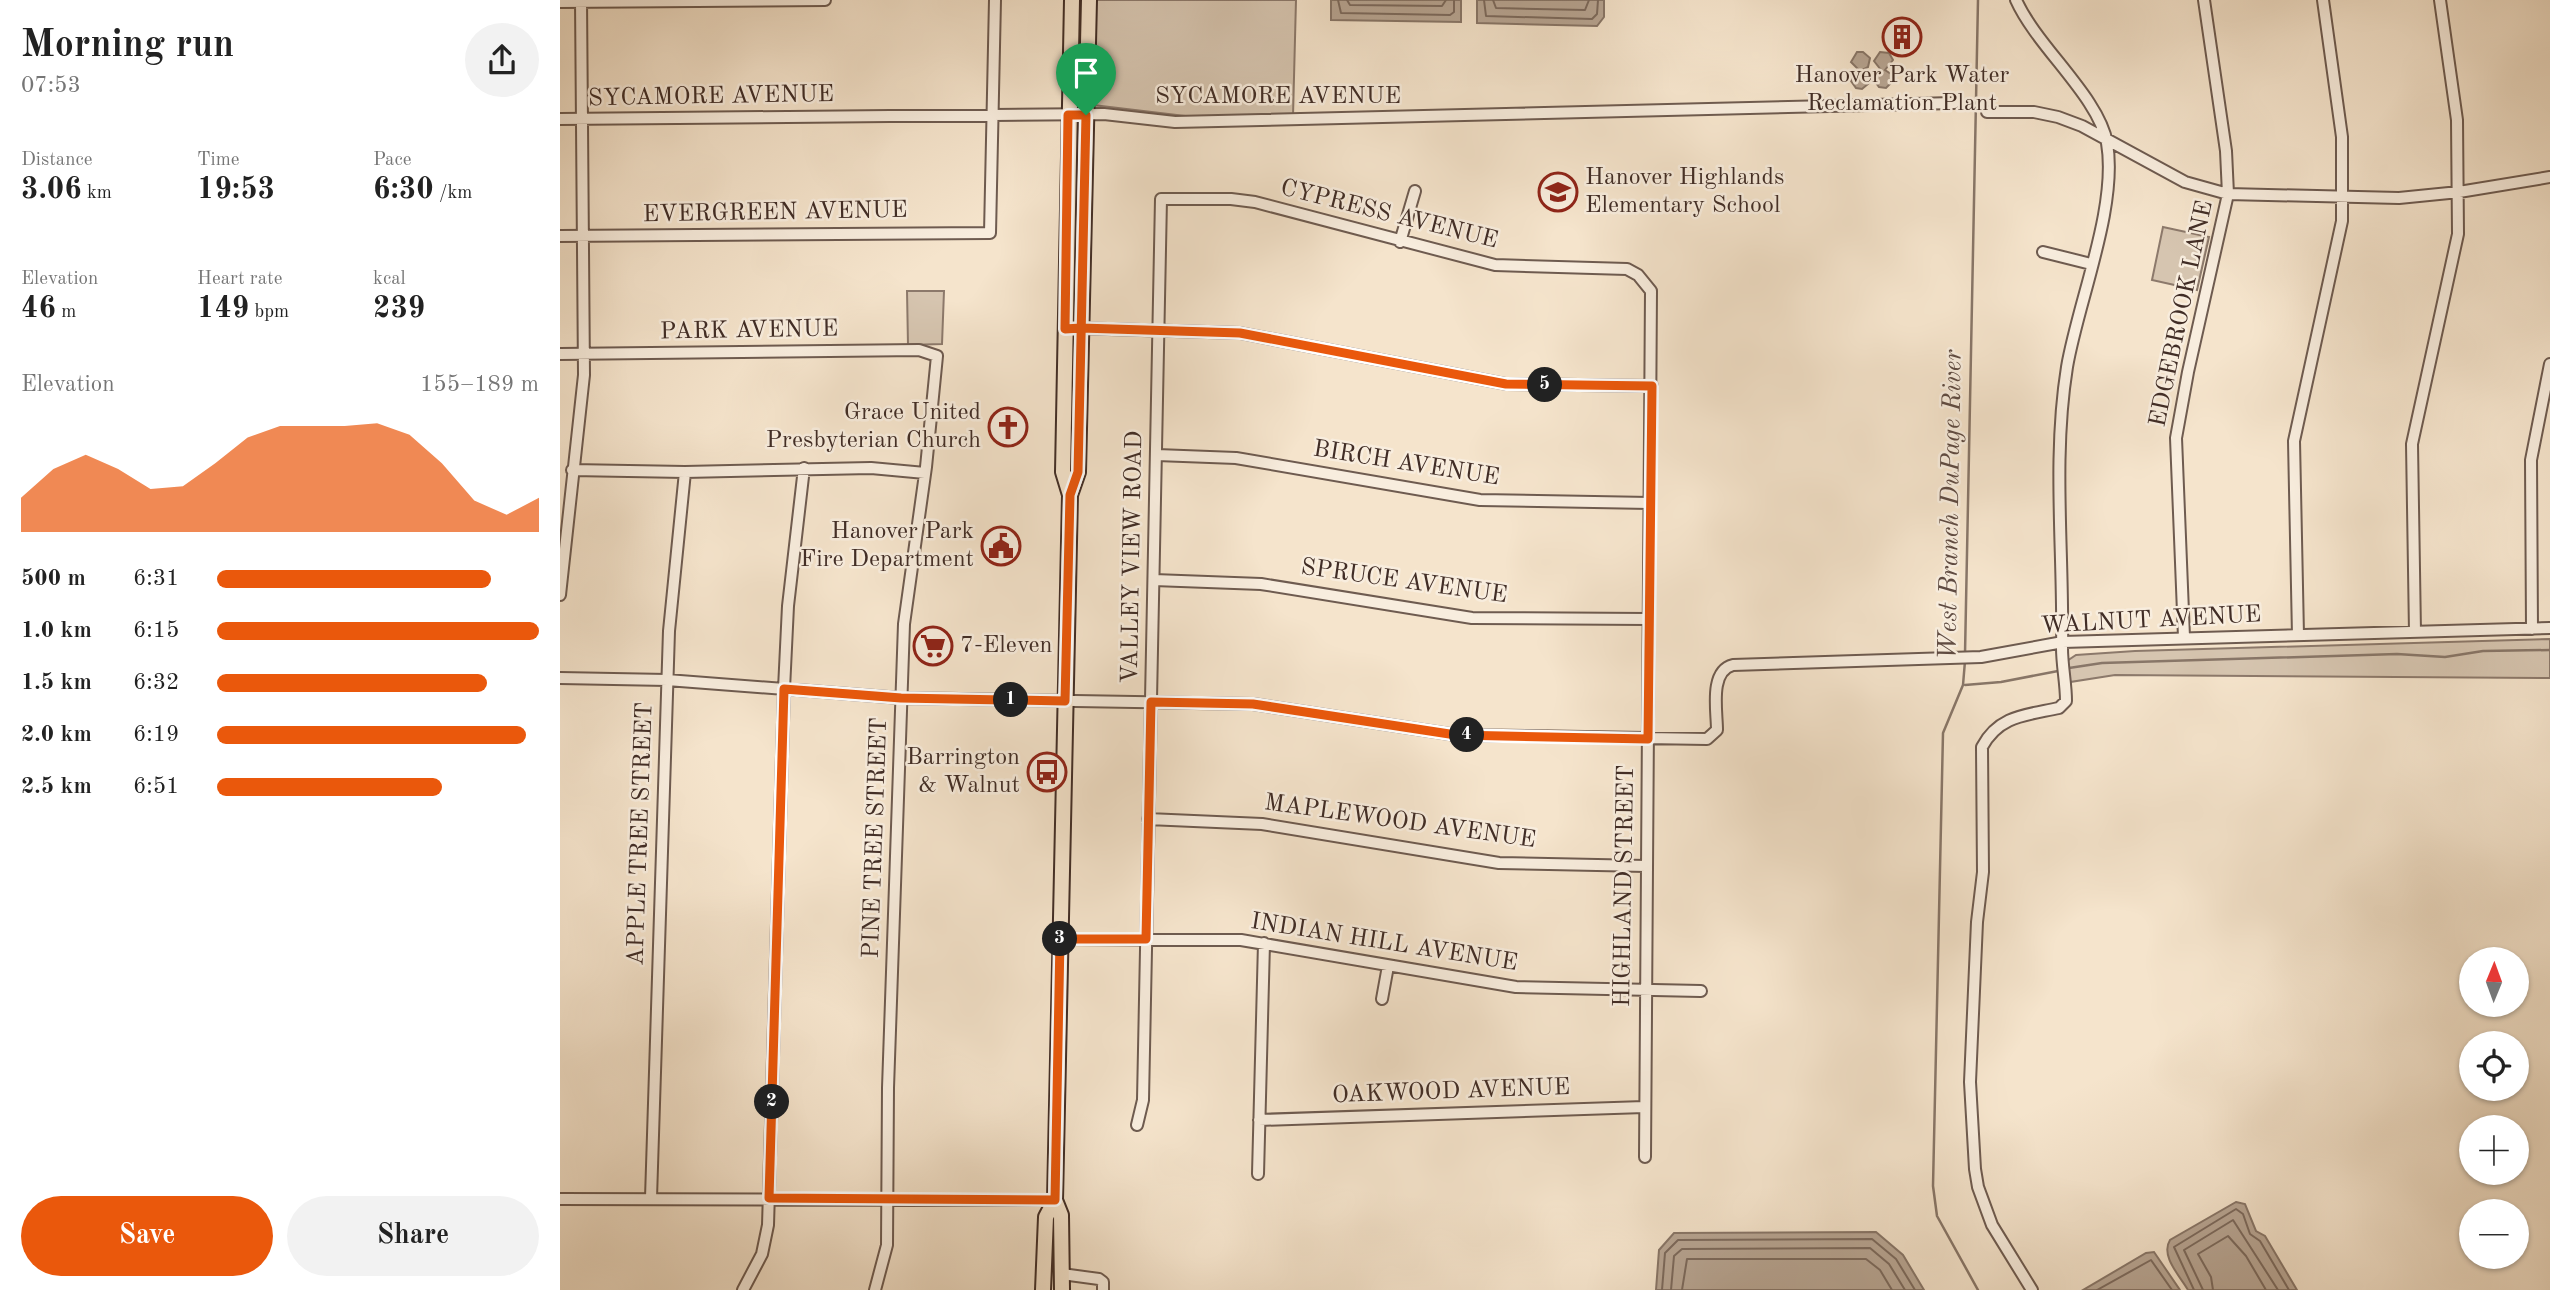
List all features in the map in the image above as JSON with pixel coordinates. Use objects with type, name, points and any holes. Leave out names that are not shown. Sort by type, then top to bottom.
[{"type":"main road","points":[[1070,495],[1063,472],[1072,0]]},
{"type":"main road","points":[[1062,1290],[1061,1215],[1055,1200],[1060,939],[1070,495],[1078,472],[1088,0]]},
{"type":"main road","points":[[1043,1290],[1046,1217],[1055,1200]]},
{"type":"street","points":[[560,2],[825,0]]},
{"type":"street","points":[[994,115],[995,0]]},
{"type":"street","points":[[2016,0],[2039,39],[2089,103],[2107,141],[2105,198],[2067,367],[2060,438],[2066,701],[2059,708],[2001,723],[1992,730],[1982,747],[1983,872],[1977,922],[1970,1082],[1975,1169],[1978,1187],[1992,1225],[2032,1290]]},
{"type":"street","name":"EDGEBROOK LANE","points":[[2184,638],[2176,438],[2228,194],[2226,150],[2204,0]]},
{"type":"street","points":[[2298,635],[2294,441],[2342,220],[2343,197],[2342,137],[2323,0]]},
{"type":"street","points":[[2415,632],[2412,444],[2456,251],[2459,192],[2457,120],[2440,0]]},
{"type":"street","points":[[560,595],[584,354],[581,1]]},
{"type":"street","name":"SYCAMORE AVENUE","points":[[560,119],[1104,114],[1175,122],[1954,103]]},
{"type":"street","points":[[1987,112],[2034,112],[2059,117],[2185,182],[2228,194],[2399,198],[2459,192],[2550,177]]},
{"type":"street","name":"EVERGREEN AVENUE","points":[[560,236],[990,233],[994,115]]},
{"type":"street","points":[[1400,242],[1415,191]]},
{"type":"street","name":"CYPRESS AVENUE","points":[[1161,199],[1241,200],[1495,265],[1627,269],[1645,281]]},
{"type":"street","name":"VALLEY VIEW ROAD","points":[[1137,1125],[1143,1100],[1161,199]]},
{"type":"street","points":[[2043,252],[2091,264]]},
{"type":"street","name":"HIGHLAND STREET","points":[[1645,281],[1652,299],[1645,1157]]},
{"type":"street","points":[[1065,329],[1240,333],[1506,384],[1652,386]]},
{"type":"street","name":"PARK AVENUE","points":[[560,354],[922,350],[937,356]]},
{"type":"street","name":"PINE TREE STREET","points":[[875,1290],[887,1245],[886,1197],[904,624],[925,473],[937,356]]},
{"type":"street","points":[[2532,629],[2531,460],[2550,364]]},
{"type":"street","name":"BIRCH AVENUE","points":[[1157,455],[1252,460],[1480,500],[1650,503]]},
{"type":"street","points":[[743,1290],[762,1254],[769,1198],[784,689],[788,606],[804,468]]},
{"type":"street","points":[[572,470],[685,472],[882,468],[925,473]]},
{"type":"street","name":"APPLE TREE STREET","points":[[651,1198],[667,680],[671,599],[685,472]]},
{"type":"street","name":"SPRUCE AVENUE","points":[[1154,580],[1261,584],[1472,618],[1648,619]]},
{"type":"street","name":"WALNUT AVENUE","points":[[560,678],[667,680],[901,698],[1253,704],[1456,735],[1712,738],[1717,730],[1718,675],[1728,666],[1981,657],[2063,642],[2550,628]]},
{"type":"street","name":"MAPLEWOOD AVENUE","points":[[1148,819],[1262,824],[1499,863],[1646,866]]},
{"type":"street","name":"INDIAN HILL AVENUE","points":[[1060,939],[1264,943],[1388,966],[1544,989],[1702,991]]},
{"type":"street","points":[[1258,1174],[1264,943]]},
{"type":"street","points":[[1382,999],[1388,966]]},
{"type":"street","name":"OAKWOOD AVENUE","points":[[1259,1120],[1644,1107]]},
{"type":"street","points":[[560,1199],[886,1197],[1055,1200]]},
{"type":"street","points":[[1062,1274],[1099,1279],[1103,1282],[1103,1290]]},
{"type":"shaded area","points":[[1096,0],[1296,0],[1293,116],[1202,118],[1093,105]]},
{"type":"shaded area","points":[[2163,227],[2209,237],[2197,290],[2152,280]]},
{"type":"shaded area","points":[[907,291],[944,291],[942,344],[908,345]]},
{"type":"shaded area","points":[[2550,639],[2550,678],[2115,675],[2070,682],[2067,661],[2076,655],[2135,651]]},
{"type":"water","points":[[1331,0],[1461,0],[1461,22],[1331,20]]},
{"type":"water","points":[[1477,0],[1604,0],[1604,17],[1597,26],[1477,23]]},
{"type":"water","points":[[1857,52],[1863,52],[1870,58],[1868,67],[1862,70],[1868,74],[1869,83],[1862,89],[1856,88],[1851,81],[1852,75],[1859,70],[1851,62]]},
{"type":"water","points":[[1880,52],[1889,53],[1893,60],[1885,70],[1891,74],[1892,82],[1886,88],[1879,87],[1874,80],[1881,70],[1874,61]]},
{"type":"water","points":[[2236,1202],[2245,1204],[2256,1231],[2265,1236],[2297,1290],[2188,1290],[2169,1259],[2167,1253],[2170,1240]]},
{"type":"water","points":[[1876,1232],[1903,1255],[1924,1290],[1656,1290],[1659,1250],[1674,1233]]},
{"type":"water","points":[[2154,1252],[2180,1290],[2083,1290],[2146,1253]]},
{"type":"waterway","name":"West Branch DuPage River","points":[[1965,654],[1978,0]]},
{"type":"waterway","points":[[2069,668],[2102,663],[2397,654],[2445,657],[2483,651],[2550,650]]},
{"type":"waterway","name":"West Branch DuPage River","points":[[1965,661],[1963,685],[1943,733],[1933,1186],[1937,1216],[1978,1290]]},
{"type":"waterway","points":[[1965,685],[2001,682],[2058,671]]},
{"type":"place","name":"Hanover Park Water Reclamation Plant","points":[[1902,37]]},
{"type":"place","name":"Hanover Highlands Elementary School","points":[[1558,192]]},
{"type":"place","name":"Grace United Presbyterian Church","points":[[1008,427]]},
{"type":"place","name":"Hanover Park Fire Department","points":[[1001,546]]},
{"type":"place","name":"7-Eleven","points":[[933,646]]},
{"type":"place","name":"Barrington & Walnut","points":[[1047,772]]},
{"type":"route","points":[[1086,115],[1068,115],[1065,329],[1081,328],[1217,331],[1240,333],[1506,384],[1652,386],[1648,739],[1456,735],[1253,704],[1151,702],[1146,939],[1060,939],[1055,1200],[960,1197],[769,1198],[784,689],[901,698],[1065,701],[1070,495],[1078,472],[1081,328],[1086,115]]}]
